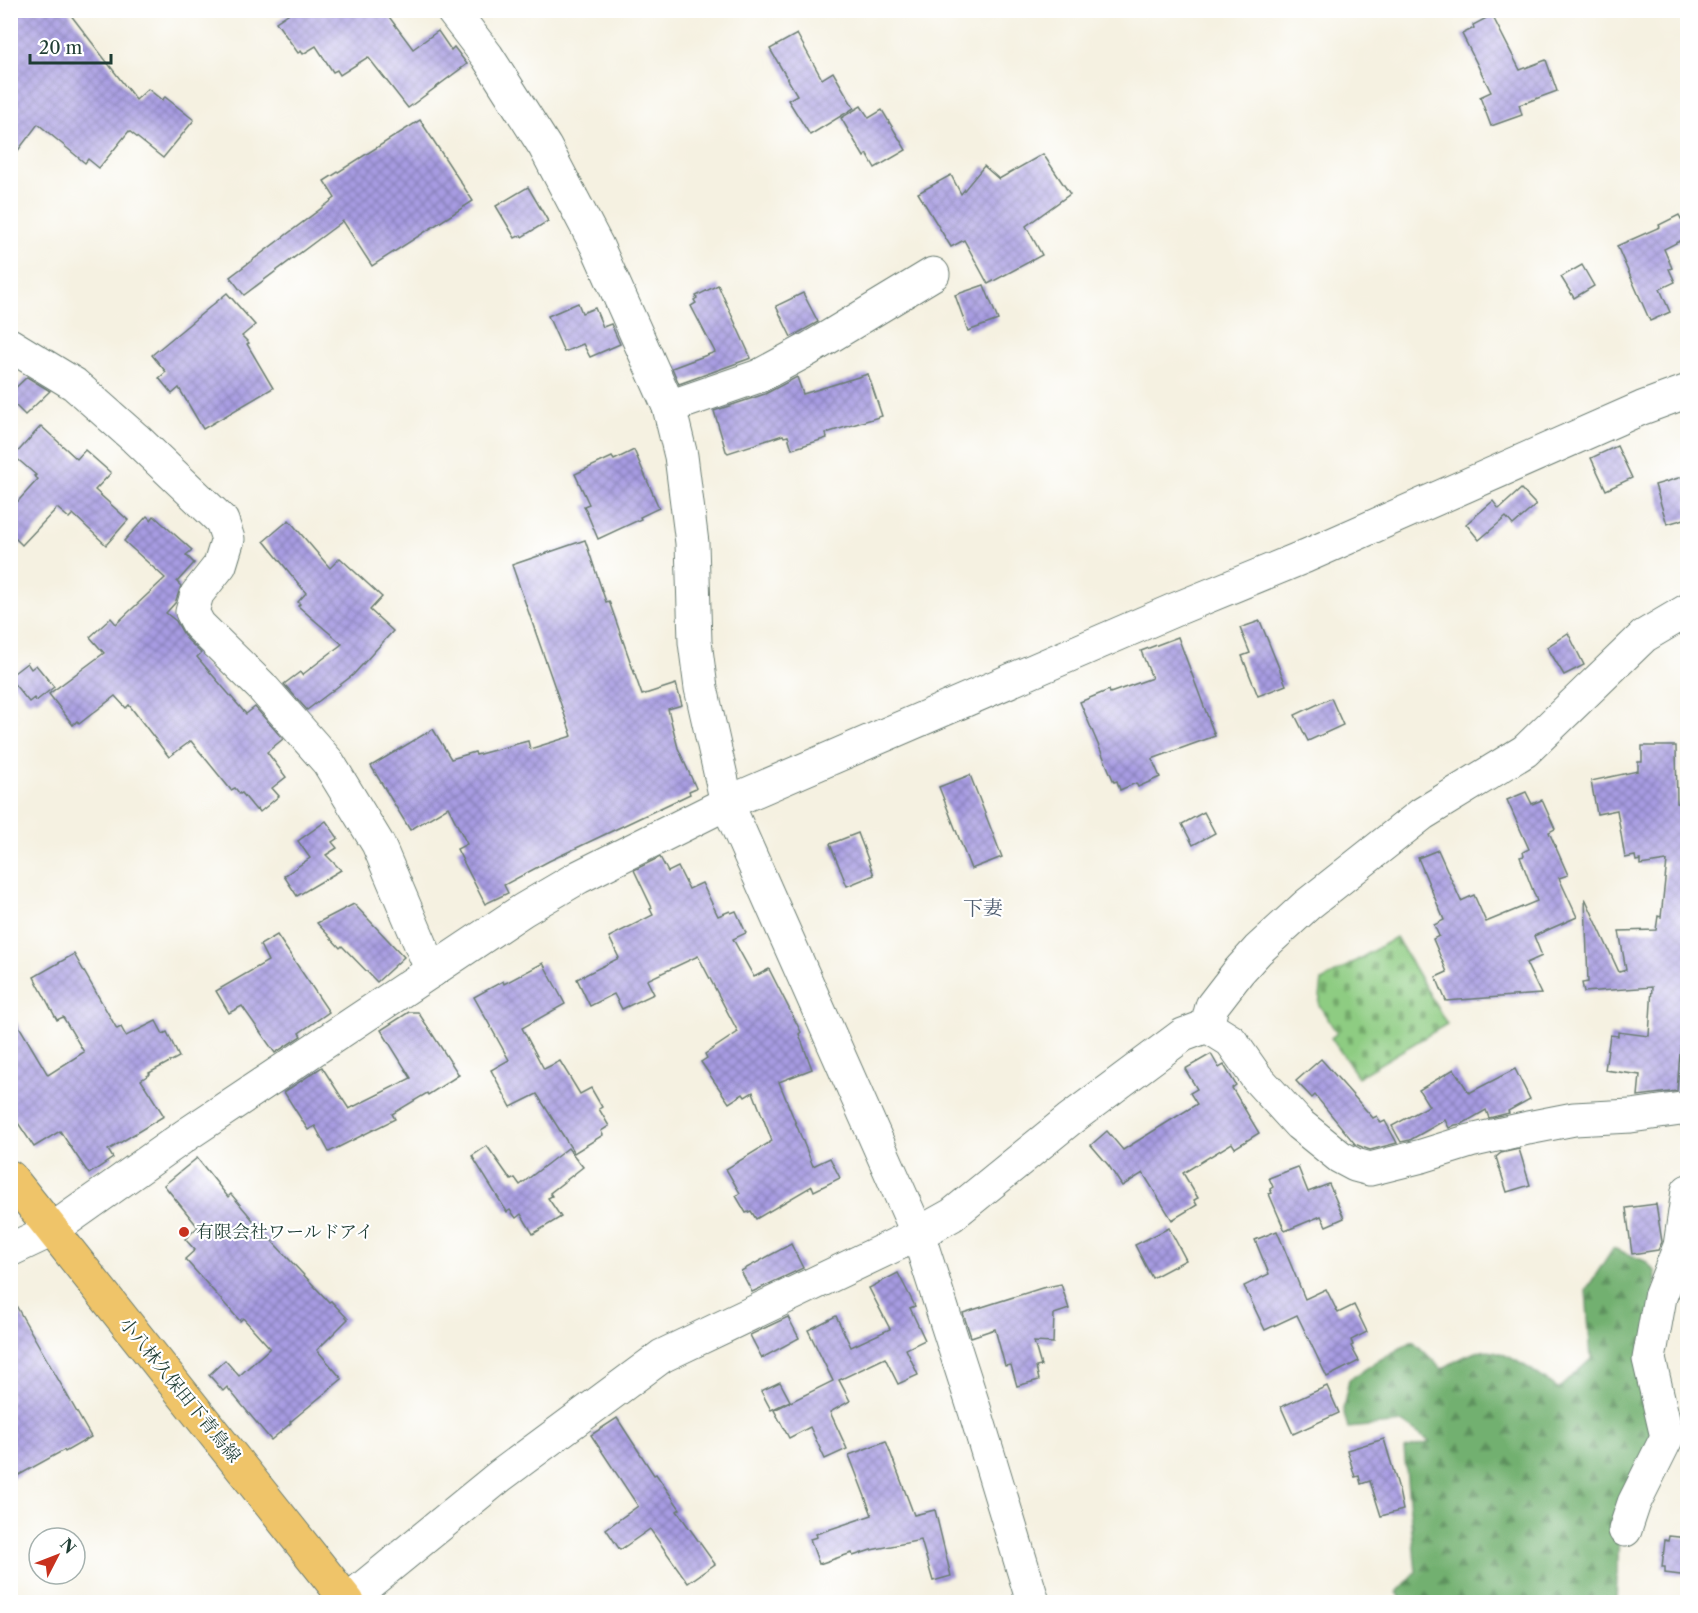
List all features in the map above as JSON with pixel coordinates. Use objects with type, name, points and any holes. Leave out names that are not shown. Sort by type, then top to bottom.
[{"type":"main road","name":"小八林久保田下青鳥線","points":[[10,1177],[348,1602]]},
{"type":"street","points":[[452,10],[487,56],[545,147],[597,246],[669,406],[681,456],[692,543],[695,642],[701,688],[727,803],[918,1234],[1033,1602]]},
{"type":"street","points":[[669,406],[759,376],[809,349],[933,274]]},
{"type":"street","points":[[10,345],[74,384],[135,438],[222,521],[228,539],[223,556],[220,565],[197,594],[192,612],[199,625],[261,686],[328,762],[378,843],[432,971]]},
{"type":"street","points":[[10,1251],[52,1230],[186,1135],[523,910],[579,877],[727,803],[1174,610],[1306,556],[1642,408],[1688,391]]},
{"type":"street","points":[[1207,1026],[1212,1006],[1239,971],[1258,950],[1308,905],[1422,814],[1525,751],[1644,636],[1688,610]]},
{"type":"street","points":[[1207,1026],[1231,1041],[1257,1078],[1299,1124],[1340,1157],[1355,1165],[1370,1169],[1470,1141],[1574,1119],[1631,1116],[1688,1108]]},
{"type":"street","points":[[348,1602],[500,1476],[662,1356],[918,1234],[952,1215],[1069,1120],[1183,1035],[1207,1026]]},
{"type":"street","points":[[1625,1530],[1634,1503],[1666,1437],[1649,1359],[1660,1297],[1680,1246],[1688,1191]]},
{"type":"green space","points":[[1396,937],[1447,1024],[1358,1077],[1331,1038],[1337,1033],[1319,1005],[1322,981]]},
{"type":"green space","points":[[1613,1248],[1645,1261],[1656,1272],[1651,1439],[1619,1535],[1616,1602],[1403,1602],[1397,1592],[1416,1572],[1404,1449],[1430,1442],[1403,1423],[1348,1428],[1343,1409],[1349,1380],[1413,1341],[1442,1369],[1474,1353],[1494,1351],[1519,1362],[1558,1389],[1591,1359],[1586,1290]]},
{"type":"building","points":[[10,10],[67,10],[136,100],[148,89],[162,100],[165,97],[194,120],[163,158],[129,131],[99,168],[88,159],[85,163],[38,124],[10,161]]},
{"type":"building","points":[[294,10],[384,10],[413,49],[438,31],[451,50],[454,47],[467,64],[408,108],[368,57],[340,75],[337,70],[333,72],[316,46],[303,54],[301,51],[298,53],[276,22]]},
{"type":"building","points":[[1492,15],[1520,70],[1546,60],[1557,91],[1519,105],[1522,115],[1491,126],[1480,97],[1491,92],[1462,34]]},
{"type":"building","points":[[797,34],[822,79],[833,72],[854,108],[810,135],[788,100],[797,95],[770,49]]},
{"type":"building","points":[[861,106],[869,118],[882,110],[906,150],[875,168],[867,154],[864,157],[841,118]]},
{"type":"building","points":[[420,120],[473,201],[372,266],[343,221],[244,295],[230,277],[335,198],[324,181]]},
{"type":"building","points":[[1043,154],[1070,194],[1026,226],[1042,255],[988,284],[964,240],[951,247],[918,193],[951,175],[961,194],[984,166],[999,179]]},
{"type":"building","points":[[528,187],[548,221],[522,237],[521,235],[515,238],[496,206]]},
{"type":"building","points":[[1679,215],[1688,232],[1688,237],[1664,249],[1675,282],[1660,289],[1670,312],[1650,321],[1617,246],[1660,227],[1659,225]]},
{"type":"building","points":[[1582,265],[1594,286],[1574,298],[1561,277]]},
{"type":"building","points":[[718,285],[751,358],[679,384],[672,368],[715,352],[691,306],[696,303],[694,300],[696,296]]},
{"type":"building","points":[[984,285],[998,320],[968,331],[955,295]]},
{"type":"building","points":[[227,293],[255,325],[242,336],[249,343],[247,344],[273,388],[203,429],[179,388],[172,394],[159,378],[166,372],[152,355]]},
{"type":"building","points":[[803,293],[818,322],[791,337],[776,306]]},
{"type":"building","points":[[578,303],[582,313],[595,308],[603,327],[611,324],[620,344],[590,357],[583,344],[564,352],[548,316]]},
{"type":"building","points":[[868,374],[882,416],[826,433],[827,438],[792,449],[788,436],[783,435],[728,453],[726,451],[714,411],[765,394],[797,377],[803,394]]},
{"type":"building","points":[[27,377],[50,391],[25,415],[10,400],[10,393]]},
{"type":"building","points":[[41,426],[77,459],[85,450],[111,473],[95,490],[128,520],[106,545],[73,514],[69,518],[57,508],[22,545],[10,533],[10,510],[38,479],[14,456]]},
{"type":"building","points":[[1617,446],[1632,478],[1606,490],[1591,458]]},
{"type":"building","points":[[634,450],[659,508],[598,539],[584,506],[589,504],[575,474],[612,457],[614,460]]},
{"type":"building","points":[[1682,477],[1683,479],[1688,478],[1688,518],[1667,524],[1655,485]]},
{"type":"building","points":[[1521,489],[1536,505],[1513,525],[1506,517],[1479,540],[1466,524],[1493,501],[1499,509]]},
{"type":"building","points":[[147,516],[151,520],[154,516],[192,550],[186,555],[194,563],[177,582],[181,586],[175,603],[166,613],[176,621],[186,638],[201,653],[197,657],[246,714],[255,707],[283,739],[267,752],[286,777],[272,788],[279,796],[260,812],[242,793],[240,794],[235,788],[231,790],[191,741],[169,757],[129,705],[126,708],[115,696],[79,724],[77,721],[73,725],[49,694],[104,653],[90,637],[111,618],[116,624],[165,578],[124,541]]},
{"type":"building","points":[[289,520],[330,568],[340,558],[382,597],[370,610],[393,631],[353,675],[307,710],[284,684],[300,672],[302,675],[342,644],[298,606],[300,604],[298,602],[306,593],[264,541]]},
{"type":"building","points":[[585,540],[642,695],[676,684],[682,705],[668,709],[678,748],[696,788],[689,791],[690,794],[504,885],[508,893],[485,904],[457,849],[467,844],[448,807],[410,830],[371,766],[433,729],[451,759],[528,741],[530,749],[572,736],[512,565]]},
{"type":"building","points":[[1260,621],[1286,685],[1258,696],[1242,656],[1250,653],[1240,628]]},
{"type":"building","points":[[1568,633],[1584,665],[1564,675],[1547,647]]},
{"type":"building","points":[[1178,637],[1215,736],[1152,759],[1160,777],[1138,787],[1136,783],[1120,790],[1117,781],[1114,782],[1080,702],[1109,690],[1110,693],[1152,678],[1141,651]]},
{"type":"building","points":[[27,663],[31,669],[36,665],[54,687],[36,701],[34,698],[29,702],[10,679],[10,676]]},
{"type":"building","points":[[1331,698],[1343,725],[1308,741],[1295,715]]},
{"type":"building","points":[[1642,746],[1676,746],[1677,803],[1688,804],[1688,954],[1677,1091],[1638,1096],[1640,1075],[1605,1070],[1610,1035],[1618,1036],[1618,1032],[1649,1036],[1652,987],[1584,992],[1582,983],[1588,982],[1585,898],[1619,972],[1626,970],[1619,931],[1656,930],[1658,916],[1661,917],[1667,861],[1640,865],[1640,860],[1636,861],[1635,856],[1625,858],[1617,810],[1597,814],[1591,781],[1638,771],[1638,762],[1642,762]]},
{"type":"building","points":[[970,775],[1002,857],[971,869],[939,787]]},
{"type":"building","points":[[1526,792],[1532,804],[1542,800],[1555,829],[1549,832],[1568,875],[1559,878],[1577,917],[1534,936],[1542,956],[1526,963],[1541,994],[1446,1001],[1436,977],[1447,972],[1433,939],[1439,936],[1434,925],[1444,920],[1418,858],[1438,850],[1461,901],[1474,895],[1486,922],[1537,901],[1520,857],[1524,856],[1523,852],[1529,849],[1507,800]]},
{"type":"building","points":[[1204,812],[1215,833],[1193,845],[1182,824]]},
{"type":"building","points":[[326,821],[338,838],[332,842],[337,848],[326,855],[341,870],[297,896],[284,876],[310,858],[298,841]]},
{"type":"building","points":[[858,833],[874,875],[847,886],[830,844]]},
{"type":"building","points":[[660,857],[668,872],[678,867],[689,889],[702,883],[718,916],[736,911],[746,933],[733,939],[754,977],[769,969],[801,1032],[799,1034],[812,1069],[779,1082],[813,1166],[830,1158],[840,1178],[814,1191],[812,1186],[756,1219],[751,1211],[746,1213],[736,1196],[740,1193],[726,1169],[772,1141],[753,1092],[745,1097],[743,1094],[729,1103],[701,1062],[707,1058],[705,1054],[738,1032],[698,956],[647,980],[654,994],[622,1009],[614,994],[590,1006],[577,979],[619,958],[609,937],[653,915],[650,909],[652,908],[634,870]]},
{"type":"building","points":[[354,904],[404,957],[377,982],[317,923]]},
{"type":"building","points":[[277,935],[329,1012],[299,1033],[301,1036],[275,1053],[242,1006],[229,1013],[216,991],[268,961],[260,945]]},
{"type":"building","points":[[74,954],[117,1029],[121,1027],[126,1036],[156,1021],[163,1034],[167,1032],[179,1057],[149,1073],[141,1080],[164,1116],[108,1150],[113,1158],[89,1174],[60,1131],[34,1147],[10,1111],[10,1011],[48,1075],[84,1052],[63,1017],[57,1020],[34,977]]},
{"type":"building","points":[[543,963],[565,1004],[522,1028],[544,1069],[560,1061],[580,1094],[591,1088],[602,1107],[599,1109],[609,1126],[601,1131],[603,1135],[574,1153],[537,1094],[511,1107],[491,1070],[509,1060],[474,997]]},
{"type":"building","points":[[409,1012],[418,1012],[459,1075],[392,1114],[395,1119],[329,1152],[315,1126],[308,1130],[284,1092],[322,1067],[349,1109],[411,1078],[381,1030]]},
{"type":"building","points":[[1211,1054],[1219,1068],[1224,1065],[1236,1085],[1232,1088],[1259,1133],[1235,1148],[1232,1143],[1183,1173],[1198,1198],[1194,1200],[1197,1205],[1172,1220],[1143,1173],[1122,1186],[1091,1145],[1107,1131],[1123,1150],[1197,1104],[1190,1093],[1197,1089],[1185,1069]]},
{"type":"building","points":[[1321,1059],[1373,1118],[1377,1116],[1381,1123],[1385,1121],[1397,1143],[1370,1150],[1355,1144],[1315,1095],[1312,1098],[1296,1081]]},
{"type":"building","points":[[1454,1069],[1469,1093],[1515,1069],[1530,1099],[1508,1111],[1509,1113],[1489,1118],[1486,1110],[1462,1124],[1449,1128],[1445,1120],[1410,1140],[1401,1142],[1392,1126],[1429,1106],[1419,1090]]},
{"type":"building","points":[[487,1146],[511,1180],[515,1178],[520,1185],[568,1148],[583,1167],[550,1193],[552,1196],[548,1198],[561,1217],[533,1234],[521,1214],[516,1218],[510,1210],[507,1212],[472,1156]]},
{"type":"building","points":[[1519,1149],[1530,1185],[1507,1192],[1496,1157],[1501,1153]]},
{"type":"building","points":[[197,1158],[228,1197],[231,1194],[329,1302],[331,1301],[348,1319],[317,1350],[342,1379],[271,1440],[227,1387],[223,1391],[209,1375],[225,1360],[239,1376],[270,1348],[243,1318],[240,1321],[185,1259],[195,1250],[185,1239],[198,1227],[164,1185]]},
{"type":"building","points":[[1298,1167],[1308,1192],[1329,1184],[1344,1218],[1326,1226],[1321,1216],[1285,1231],[1269,1194],[1272,1193],[1270,1189],[1273,1187],[1269,1178]]},
{"type":"building","points":[[1656,1204],[1662,1242],[1658,1250],[1632,1254],[1626,1208]]},
{"type":"building","points":[[1169,1228],[1186,1260],[1152,1278],[1135,1245]]},
{"type":"building","points":[[1277,1231],[1305,1299],[1326,1289],[1338,1313],[1354,1305],[1367,1332],[1351,1340],[1353,1345],[1351,1346],[1359,1361],[1327,1377],[1297,1315],[1265,1330],[1244,1286],[1269,1274],[1255,1240]]},
{"type":"building","points":[[791,1244],[803,1268],[752,1292],[741,1271]]},
{"type":"building","points":[[898,1273],[915,1306],[910,1308],[925,1340],[906,1349],[918,1375],[898,1384],[885,1358],[839,1380],[850,1401],[830,1412],[847,1449],[825,1459],[810,1427],[789,1438],[774,1410],[833,1381],[808,1330],[836,1316],[851,1347],[890,1329],[869,1288]]},
{"type":"building","points":[[1061,1284],[1069,1309],[1054,1314],[1053,1343],[1034,1342],[1041,1366],[1036,1367],[1039,1380],[1017,1386],[1011,1365],[1005,1366],[995,1329],[971,1337],[963,1313]]},
{"type":"building","points":[[10,1295],[91,1437],[10,1480]]},
{"type":"building","points":[[788,1317],[799,1338],[762,1358],[750,1335]]},
{"type":"building","points":[[780,1382],[790,1401],[771,1410],[761,1391]]},
{"type":"building","points":[[1327,1386],[1339,1413],[1293,1434],[1281,1407]]},
{"type":"building","points":[[617,1418],[654,1475],[656,1474],[680,1509],[677,1511],[715,1564],[688,1583],[650,1529],[620,1550],[606,1529],[638,1506],[591,1435]]},
{"type":"building","points":[[1384,1439],[1403,1510],[1381,1516],[1370,1481],[1361,1484],[1359,1476],[1355,1477],[1347,1450]]},
{"type":"building","points":[[886,1441],[914,1515],[935,1510],[951,1576],[933,1581],[921,1540],[853,1556],[852,1553],[819,1564],[810,1539],[817,1537],[816,1534],[872,1515],[849,1455]]},
{"type":"building","points":[[1669,1536],[1688,1538],[1688,1576],[1665,1573],[1665,1567],[1662,1567],[1665,1540],[1668,1541]]},
{"type":"place","name":"有限会社ワールドアイ","points":[[184,1232]]},
{"type":"district","name":"下妻","points":[[983,908]]}]
